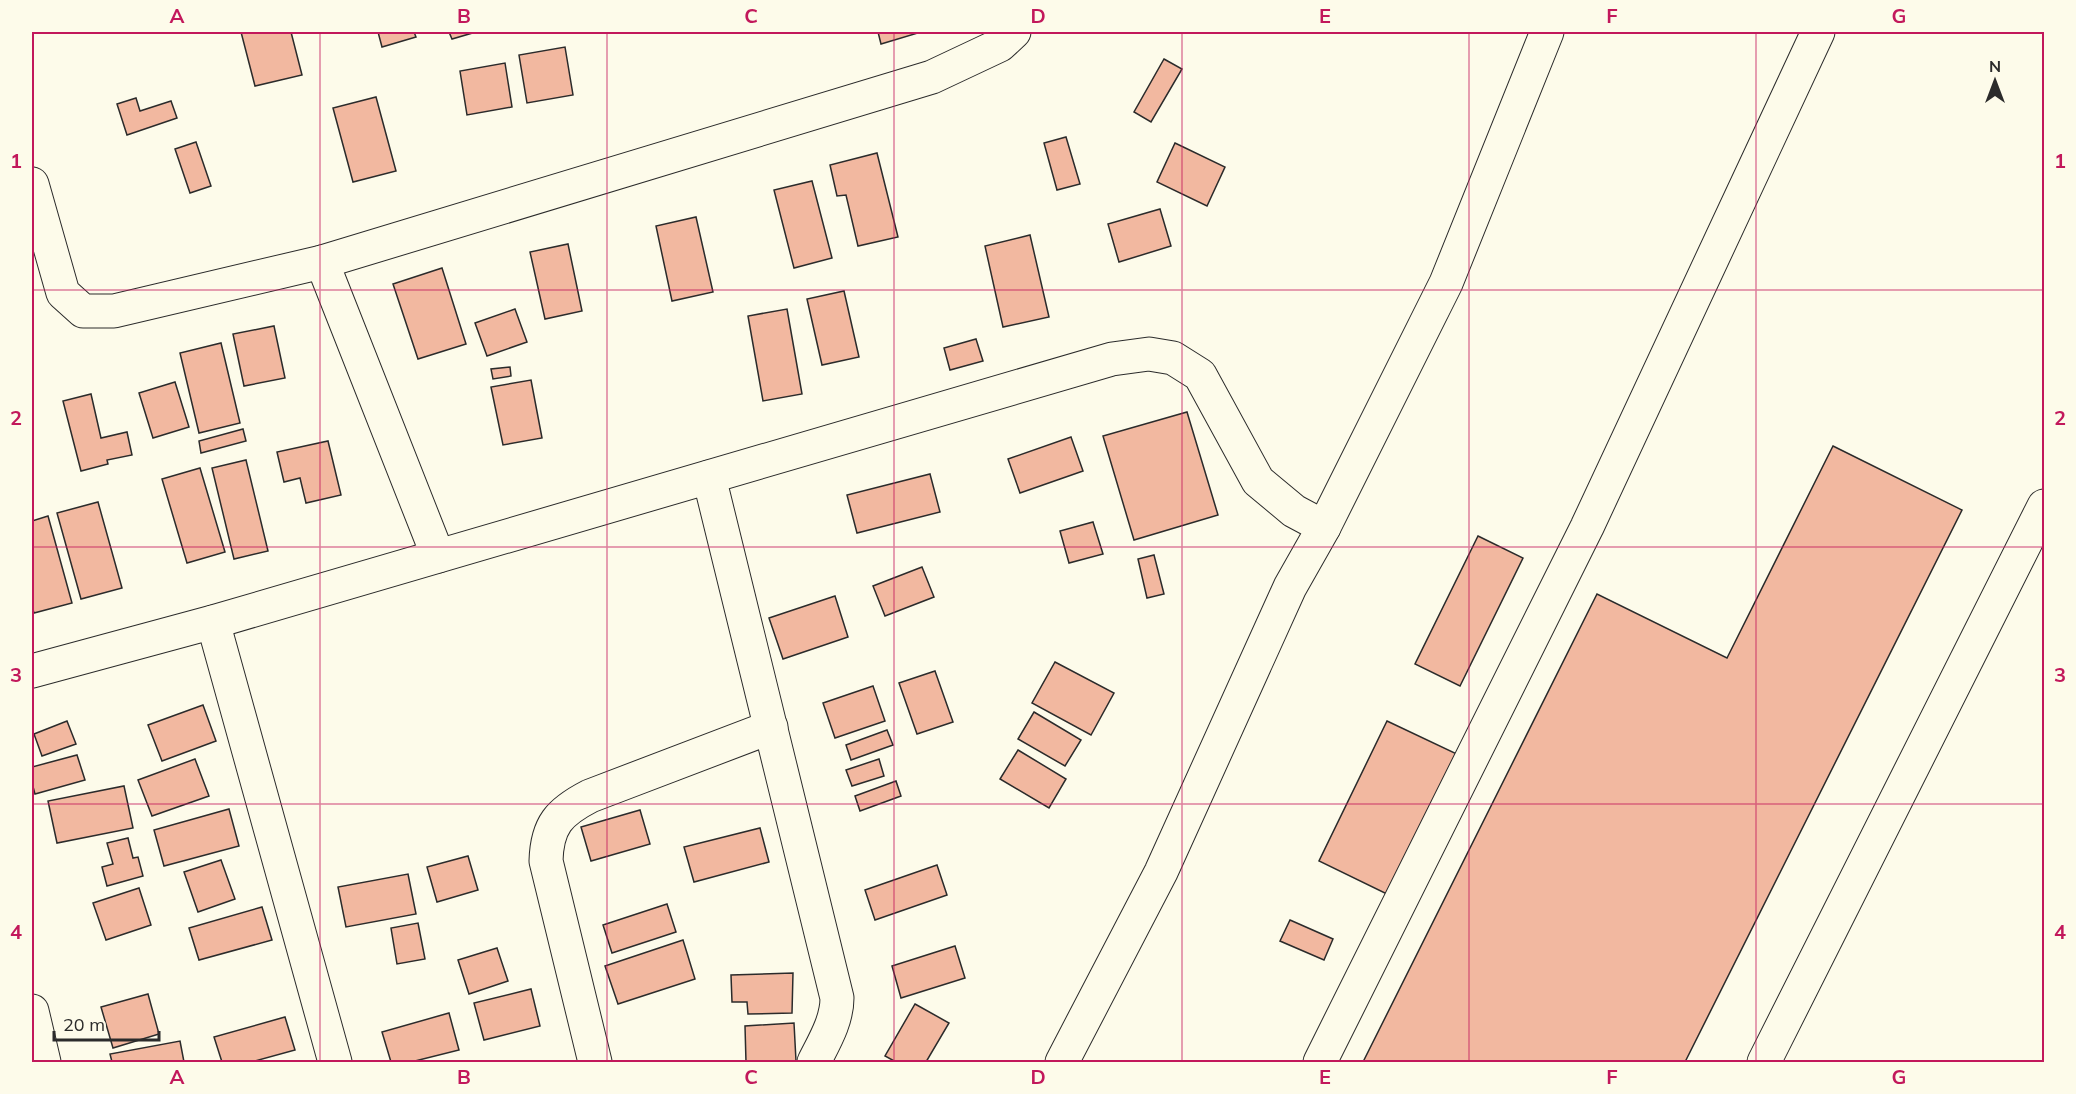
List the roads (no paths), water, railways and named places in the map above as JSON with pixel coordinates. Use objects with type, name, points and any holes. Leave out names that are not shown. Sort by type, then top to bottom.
[{"type":"street","points":[[32,184],[63,293],[83,310],[114,311],[322,262],[932,77],[1000,45],[1014,32]]},
{"type":"street","points":[[1062,1062],[1161,872],[1290,587],[1324,527],[1446,283],[1547,32]]},
{"type":"street","points":[[1320,1062],[1587,527],[1818,32]]},
{"type":"street","points":[[322,262],[438,556]]},
{"type":"street","points":[[32,670],[213,622],[1112,359],[1149,354],[1173,358],[1200,375],[1258,481],[1294,511],[1324,527]]},
{"type":"street","points":[[709,477],[837,998],[834,1020],[814,1062]]},
{"type":"street","points":[[1764,1062],[2044,506]]},
{"type":"street","points":[[213,622],[335,1062]]},
{"type":"street","points":[[595,1062],[546,861],[547,844],[555,824],[568,807],[590,796],[771,727]]},
{"type":"street","points":[[32,1011],[44,1062]]}]
